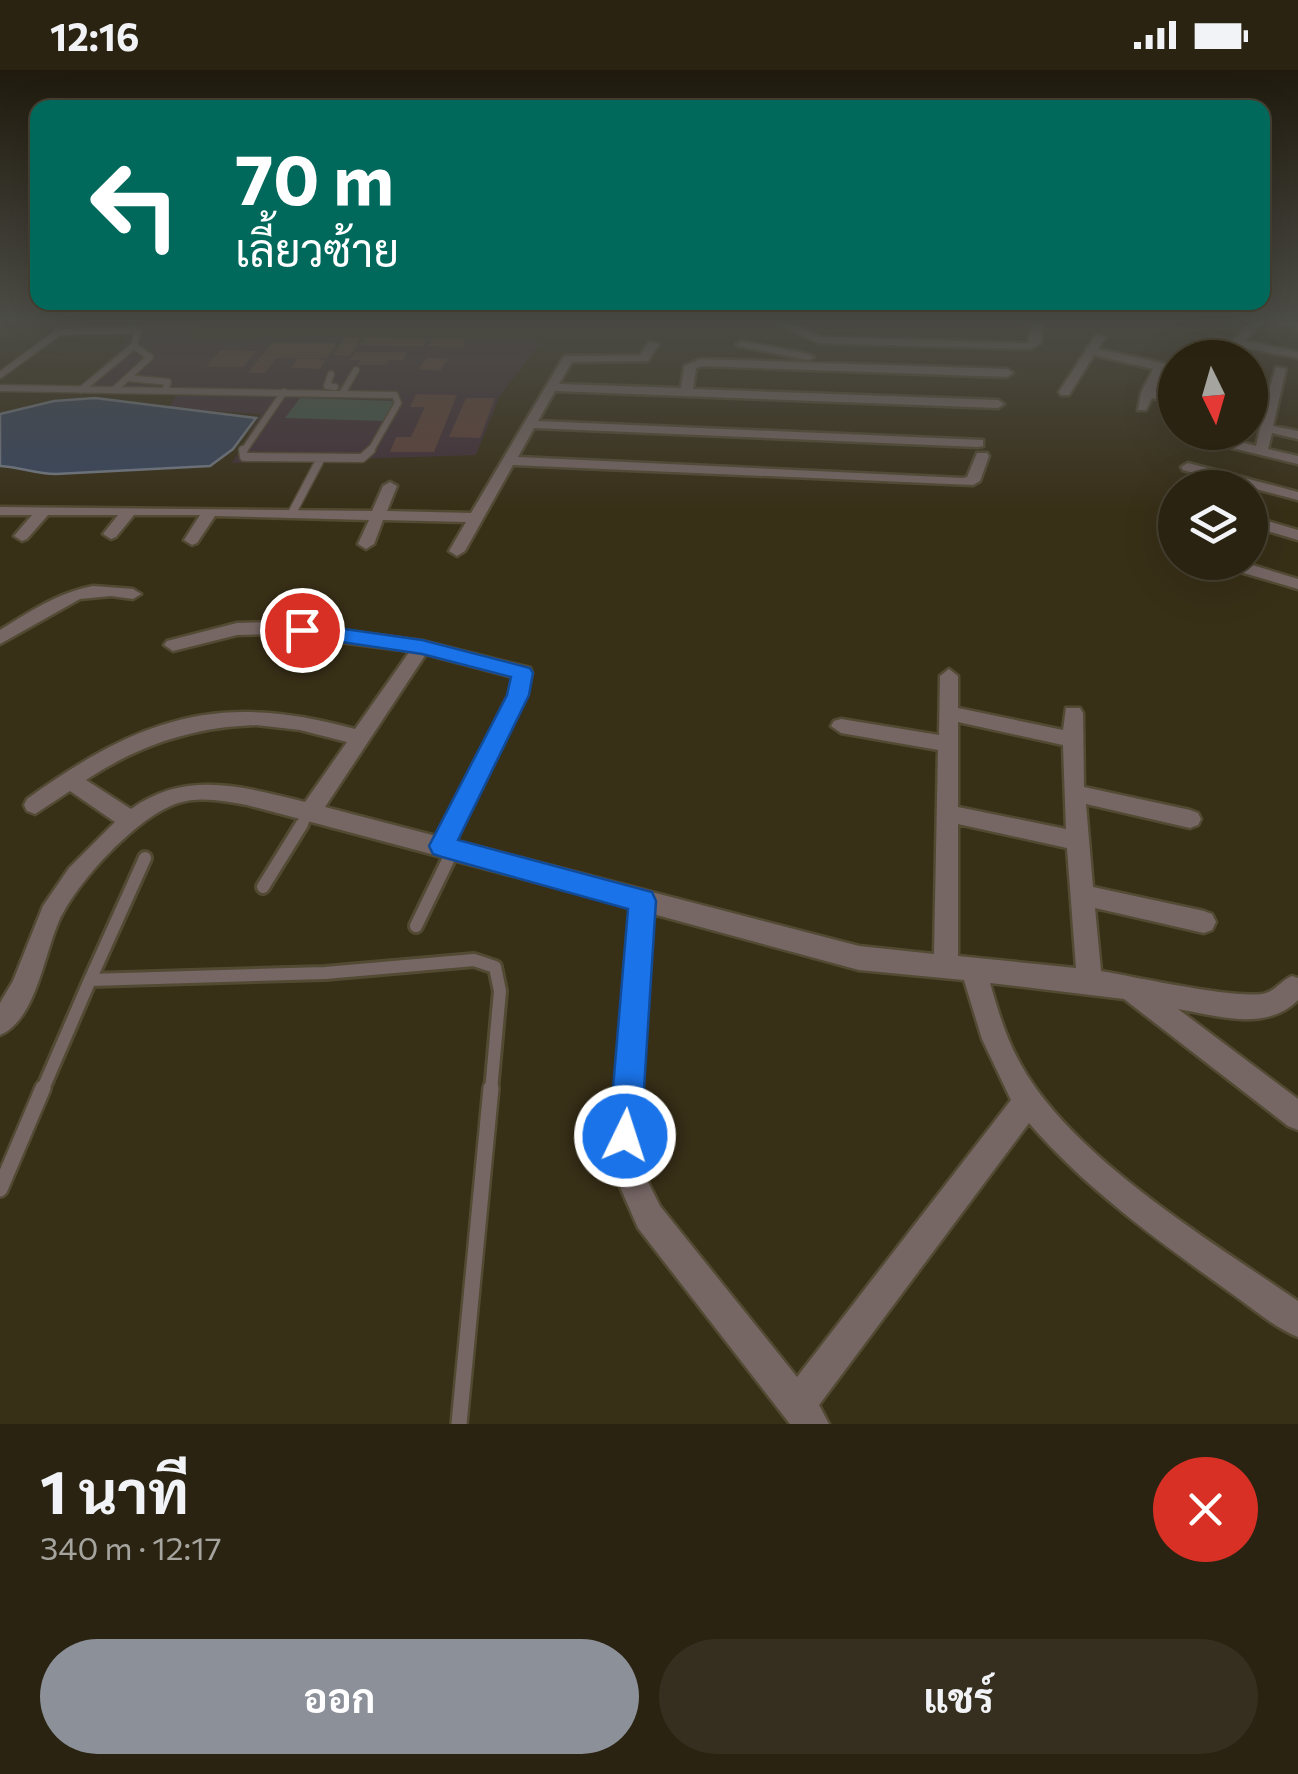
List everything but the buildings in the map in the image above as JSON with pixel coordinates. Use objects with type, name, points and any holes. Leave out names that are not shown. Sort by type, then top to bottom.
[{"type":"street","points":[[456,552],[553,383]]},
{"type":"street","points":[[686,393],[688,383]]},
{"type":"street","points":[[550,387],[995,411],[1004,383]]},
{"type":"street","points":[[1065,392],[1071,383]]},
{"type":"street","points":[[1142,408],[1153,383]]},
{"type":"street","points":[[1268,416],[1276,383]]},
{"type":"street","points":[[1268,391],[1274,392]]},
{"type":"street","points":[[1148,393],[1158,395]]},
{"type":"street","points":[[1268,425],[1297,435],[1298,416]]},
{"type":"street","points":[[508,461],[962,482],[973,481],[978,475],[980,450],[528,424]]},
{"type":"street","points":[[1256,450],[1298,460]]},
{"type":"street","points":[[1188,467],[1298,496]]},
{"type":"street","points":[[366,544],[390,486]]},
{"type":"street","points":[[0,511],[292,512],[476,518]]},
{"type":"street","points":[[192,540],[210,511]]},
{"type":"street","points":[[22,536],[43,512]]},
{"type":"street","points":[[112,534],[129,512]]},
{"type":"street","points":[[1268,527],[1298,535]]},
{"type":"street","points":[[1268,575],[1298,584]]},
{"type":"street","points":[[0,638],[46,607],[90,589],[133,594]]},
{"type":"street","points":[[173,646],[237,629],[278,628],[422,647],[523,673],[518,695],[448,848]]},
{"type":"street","points":[[310,812],[422,647]]},
{"type":"street","points":[[949,676],[948,812],[959,968],[1028,1101],[1074,1150],[1134,1199],[1298,1321]]},
{"type":"street","points":[[948,713],[1074,740]]},
{"type":"street","points":[[1073,713],[1074,793],[1089,981]]},
{"type":"street","points":[[34,805],[69,779],[171,727],[215,720],[292,720],[359,738]]},
{"type":"street","points":[[841,726],[948,744]]},
{"type":"street","points":[[69,779],[128,820]]},
{"type":"street","points":[[0,1022],[16,999],[50,915],[65,890],[128,820],[153,802],[194,790],[219,790],[310,812],[859,958],[1089,981],[1262,1007],[1278,1003],[1292,988]]},
{"type":"street","points":[[1074,793],[1190,819]]},
{"type":"street","points":[[948,812],[1078,842]]},
{"type":"street","points":[[1082,895],[1204,922]]},
{"type":"street","points":[[642,901],[625,1136],[632,1180],[649,1217],[804,1414],[1028,1101]]},
{"type":"street","points":[[1132,990],[1298,1116]]},
{"type":"lane","points":[[81,390],[89,383]]},
{"type":"lane","points":[[113,391],[121,383]]},
{"type":"lane","points":[[165,391],[168,383]]},
{"type":"lane","points":[[328,383],[345,390]]},
{"type":"lane","points":[[345,390],[349,383]]},
{"type":"lane","points":[[0,388],[345,390],[395,394],[398,403],[369,454],[362,458],[244,457],[243,450],[284,392]]},
{"type":"lane","points":[[292,512],[320,460]]},
{"type":"lane","points":[[262,887],[310,812]]},
{"type":"lane","points":[[416,926],[448,848]]},
{"type":"lane","points":[[0,1189],[144,858]]},
{"type":"lane","points":[[90,980],[325,973],[474,960],[495,967],[500,991],[459,1424]]},
{"type":"shaded area","points":[[84,383],[510,383],[499,397],[476,455],[232,463],[261,414],[168,408],[181,390],[79,388]]},
{"type":"green space","points":[[300,398],[395,401],[383,421],[285,418]]},
{"type":"water","points":[[95,398],[256,418],[233,449],[210,466],[56,474],[0,466],[0,414],[54,401]]},
{"type":"route","points":[[302,630],[422,647],[513,667],[523,673],[524,683],[442,846],[642,901],[625,1136]]}]
